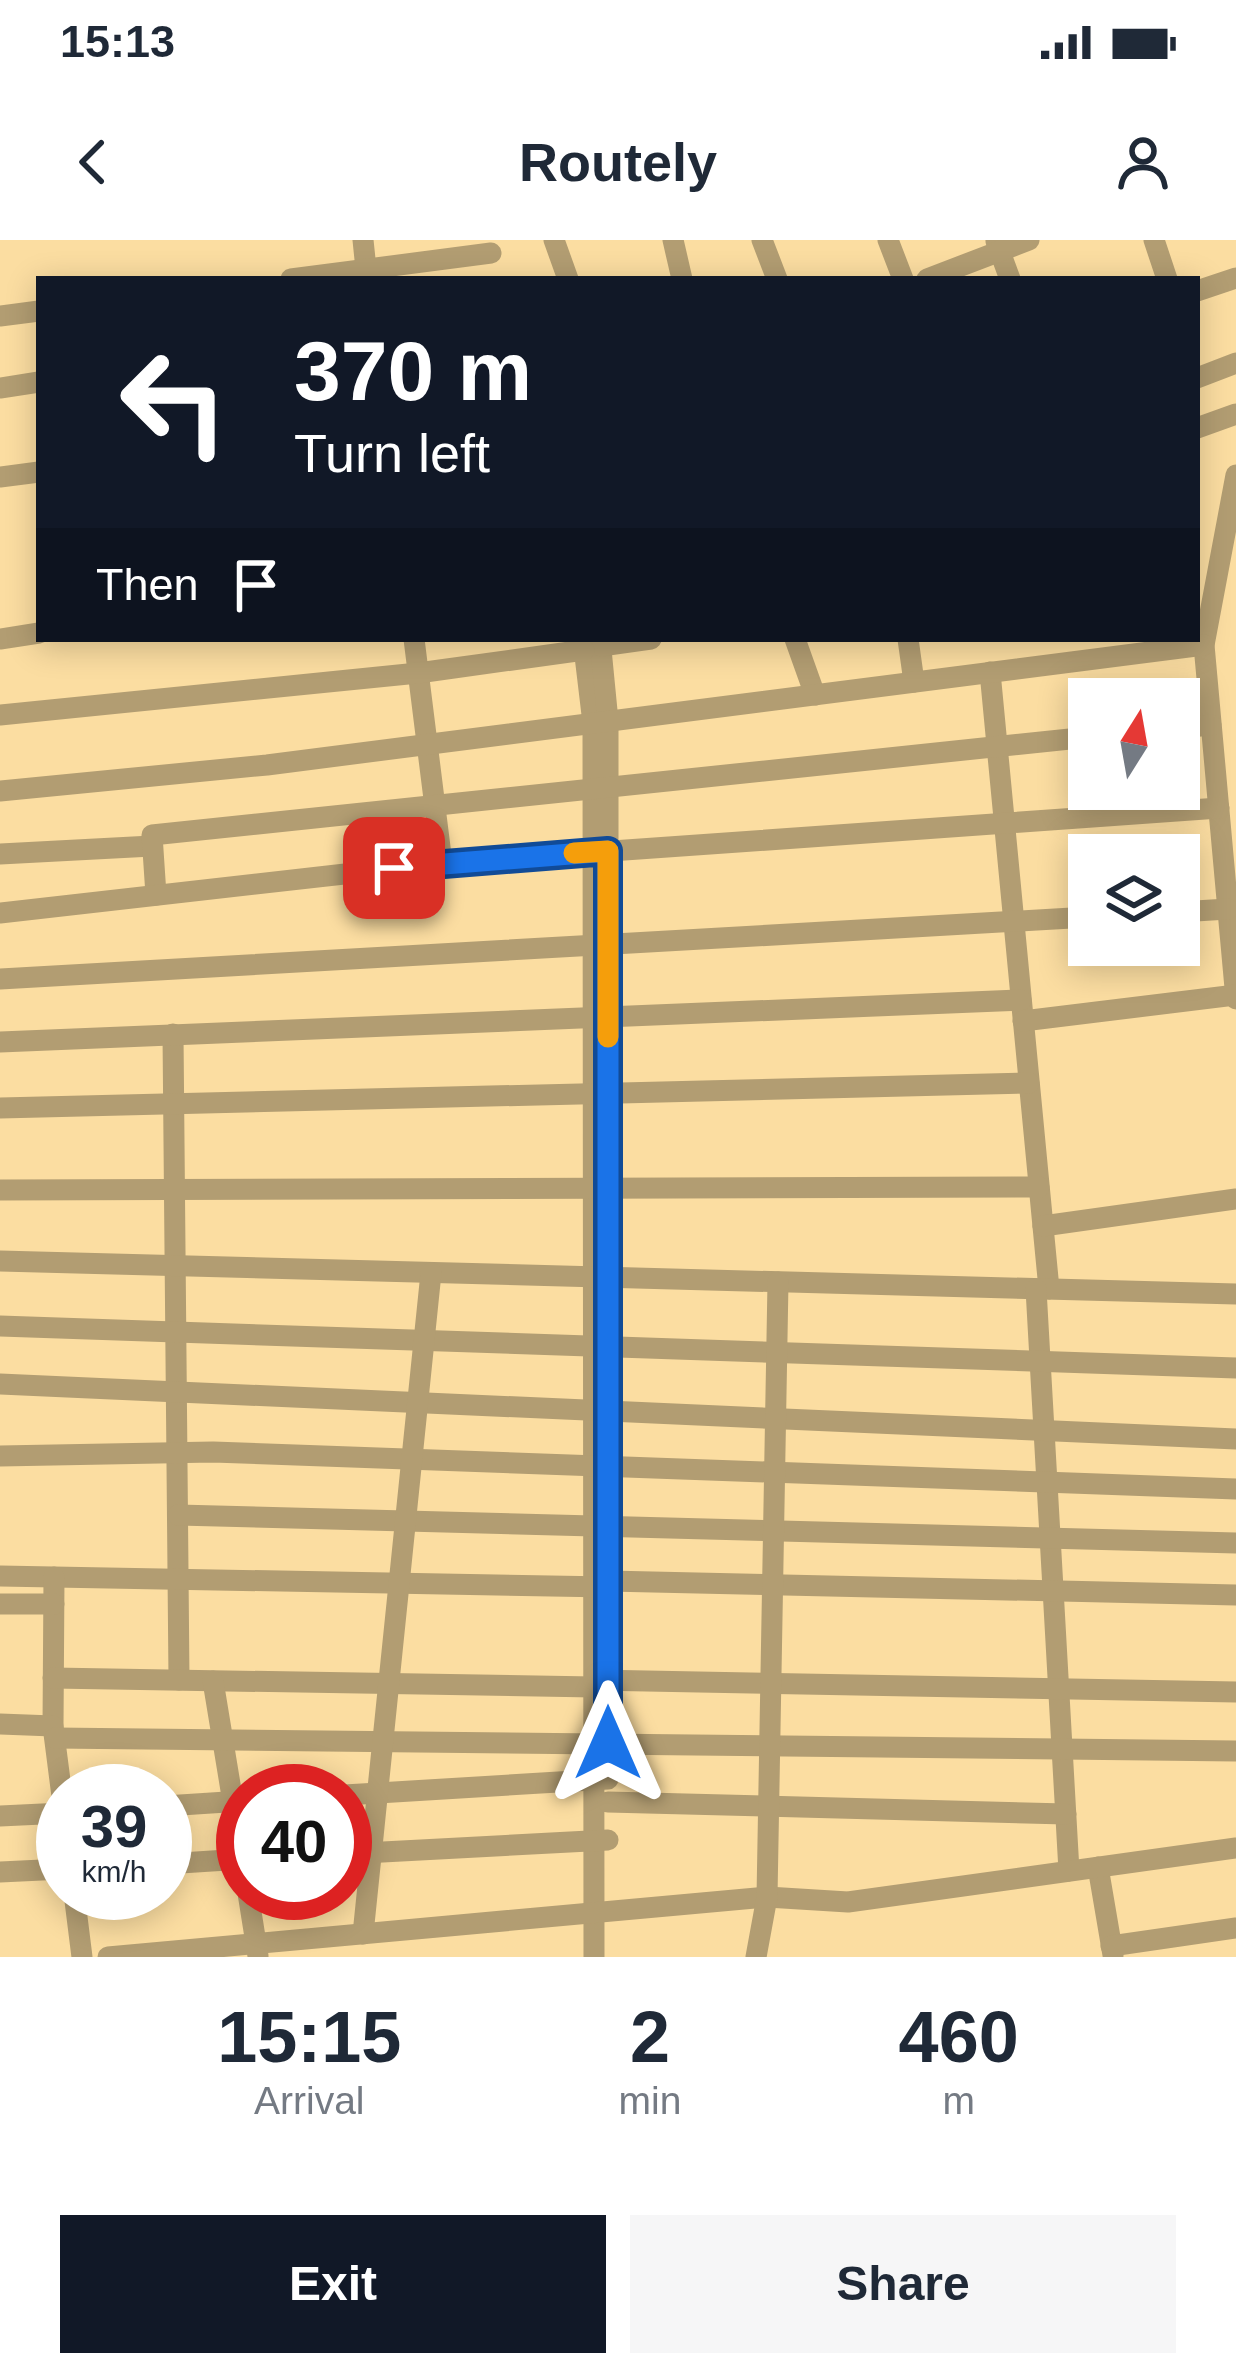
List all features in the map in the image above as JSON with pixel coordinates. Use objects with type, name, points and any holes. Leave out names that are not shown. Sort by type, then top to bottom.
[{"type":"street","points":[[363,240],[367,269]]},
{"type":"street","points":[[554,240],[567,276]]},
{"type":"street","points":[[673,240],[681,276]]},
{"type":"street","points":[[762,240],[776,276]]},
{"type":"street","points":[[888,240],[902,276]]},
{"type":"street","points":[[933,276],[998,246],[1029,240]]},
{"type":"street","points":[[1154,240],[1167,276]]},
{"type":"street","points":[[998,246],[1009,276]]},
{"type":"street","points":[[314,276],[367,269],[416,271],[489,247]]},
{"type":"street","points":[[1200,290],[1236,278]]},
{"type":"street","points":[[0,316],[36,311]]},
{"type":"street","points":[[1200,377],[1236,363]]},
{"type":"street","points":[[0,388],[36,382]]},
{"type":"street","points":[[1200,427],[1236,414]]},
{"type":"street","points":[[0,477],[36,472]]},
{"type":"street","points":[[0,1042],[601,1017],[1022,1011],[1236,997],[1204,644],[1231,530],[1236,475]]},
{"type":"street","points":[[1212,610],[1236,607]]},
{"type":"street","points":[[0,639],[36,633]]},
{"type":"street","points":[[414,642],[442,863]]},
{"type":"street","points":[[796,642],[815,694]]},
{"type":"street","points":[[908,642],[914,682]]},
{"type":"street","points":[[0,715],[418,673],[592,644],[601,722],[603,1585],[598,1682],[603,1787],[601,1912],[594,1957]]},
{"type":"street","points":[[0,791],[427,745],[989,672],[1117,647],[1204,644]]},
{"type":"street","points":[[989,672],[1042,1226],[1040,1361],[1069,1871]]},
{"type":"street","points":[[1200,725],[1211,724]]},
{"type":"street","points":[[156,895],[152,835],[1068,739]]},
{"type":"street","points":[[0,913],[442,863],[1219,808]]},
{"type":"street","points":[[0,854],[152,846]]},
{"type":"street","points":[[1200,905],[1230,894]]},
{"type":"street","points":[[0,980],[1068,918]]},
{"type":"street","points":[[172,1034],[179,1680]]},
{"type":"street","points":[[0,1108],[1029,1083]]},
{"type":"street","points":[[0,1190],[1039,1187]]},
{"type":"street","points":[[1042,1226],[1236,1199]]},
{"type":"street","points":[[0,1262],[1236,1294]]},
{"type":"street","points":[[372,1842],[431,1273]]},
{"type":"street","points":[[756,1957],[767,1897],[778,1282]]},
{"type":"street","points":[[0,1326],[1236,1368]]},
{"type":"street","points":[[0,1384],[1236,1439]]},
{"type":"street","points":[[0,1456],[177,1453],[412,1459],[1236,1489]]},
{"type":"street","points":[[178,1515],[1236,1543]]},
{"type":"street","points":[[0,1576],[1236,1595]]},
{"type":"street","points":[[54,1576],[58,1764]]},
{"type":"street","points":[[0,1604],[54,1604]]},
{"type":"street","points":[[53,1678],[1236,1692]]},
{"type":"street","points":[[213,1681],[229,1764]]},
{"type":"street","points":[[0,1724],[54,1732],[223,1739],[1236,1751]]},
{"type":"street","points":[[372,1793],[603,1787],[769,1806],[1066,1814]]},
{"type":"street","points":[[0,1816],[36,1811]]},
{"type":"street","points":[[372,1852],[601,1840]]},
{"type":"street","points":[[108,1957],[257,1950],[363,1934],[767,1897],[848,1902],[1236,1848]]},
{"type":"street","points":[[1098,1867],[1112,1951],[1236,1928]]},
{"type":"street","points":[[0,1872],[36,1870]]},
{"type":"street","points":[[601,1912],[608,1957]]},
{"type":"street","points":[[77,1920],[82,1957]]},
{"type":"street","points":[[252,1920],[257,1950]]},
{"type":"street","points":[[363,1934],[364,1920]]},
{"type":"slow traffic","points":[[574,853],[608,851],[608,1037]]},
{"type":"route","points":[[394,868],[608,851],[608,1743]]}]
